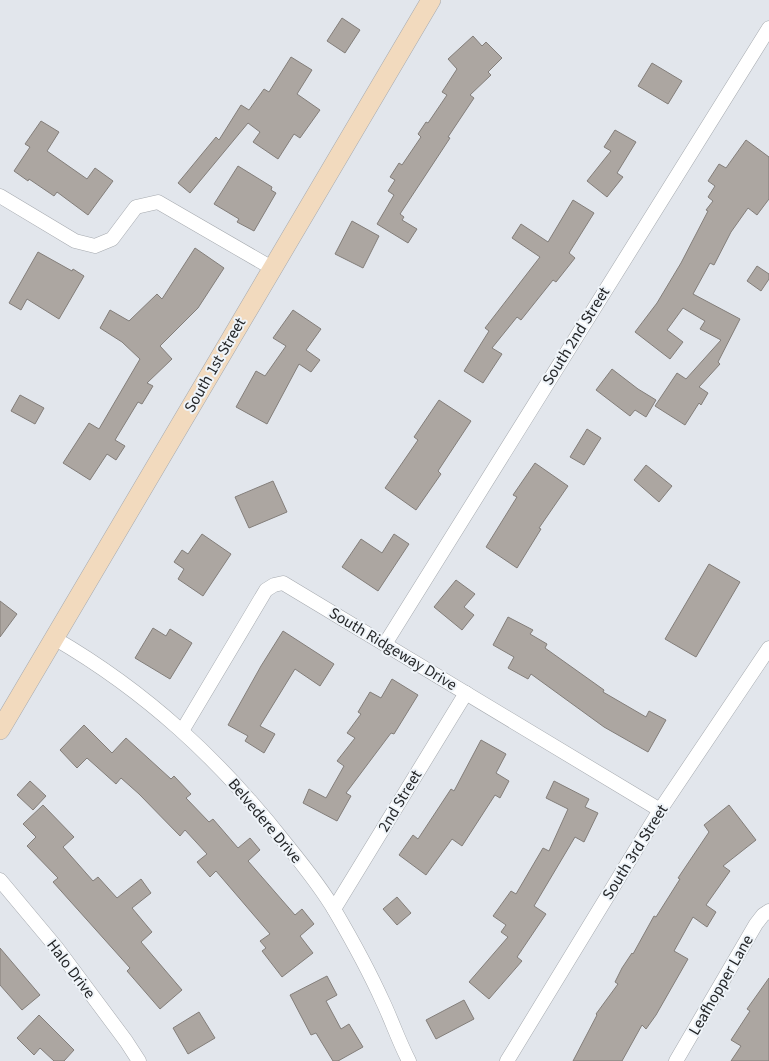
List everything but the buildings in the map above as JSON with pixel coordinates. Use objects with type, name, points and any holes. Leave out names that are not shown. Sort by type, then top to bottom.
[{"type":"street","name":"South 1st Street","points":[[0,730],[431,0]]},
{"type":"street","name":"South 2nd Street","points":[[385,644],[769,28]]},
{"type":"street","points":[[0,196],[75,241],[95,246],[112,239],[136,207],[158,202],[272,268]]},
{"type":"street","name":"South Ridgeway Drive","points":[[182,731],[266,590],[274,584],[283,584],[660,810]]},
{"type":"street","name":"Belvedere Drive","points":[[54,638],[125,683],[182,731],[217,764],[262,813],[334,909],[378,992],[409,1061]]},
{"type":"street","name":"South 3rd Street","points":[[507,1061],[660,810],[769,648]]},
{"type":"street","name":"2nd Street","points":[[334,909],[466,693]]},
{"type":"street","name":"Halo Drive","points":[[0,880],[56,947],[126,1041],[138,1061]]},
{"type":"street","name":"Leafhopper Lane","points":[[676,1061],[756,924],[769,911]]}]
